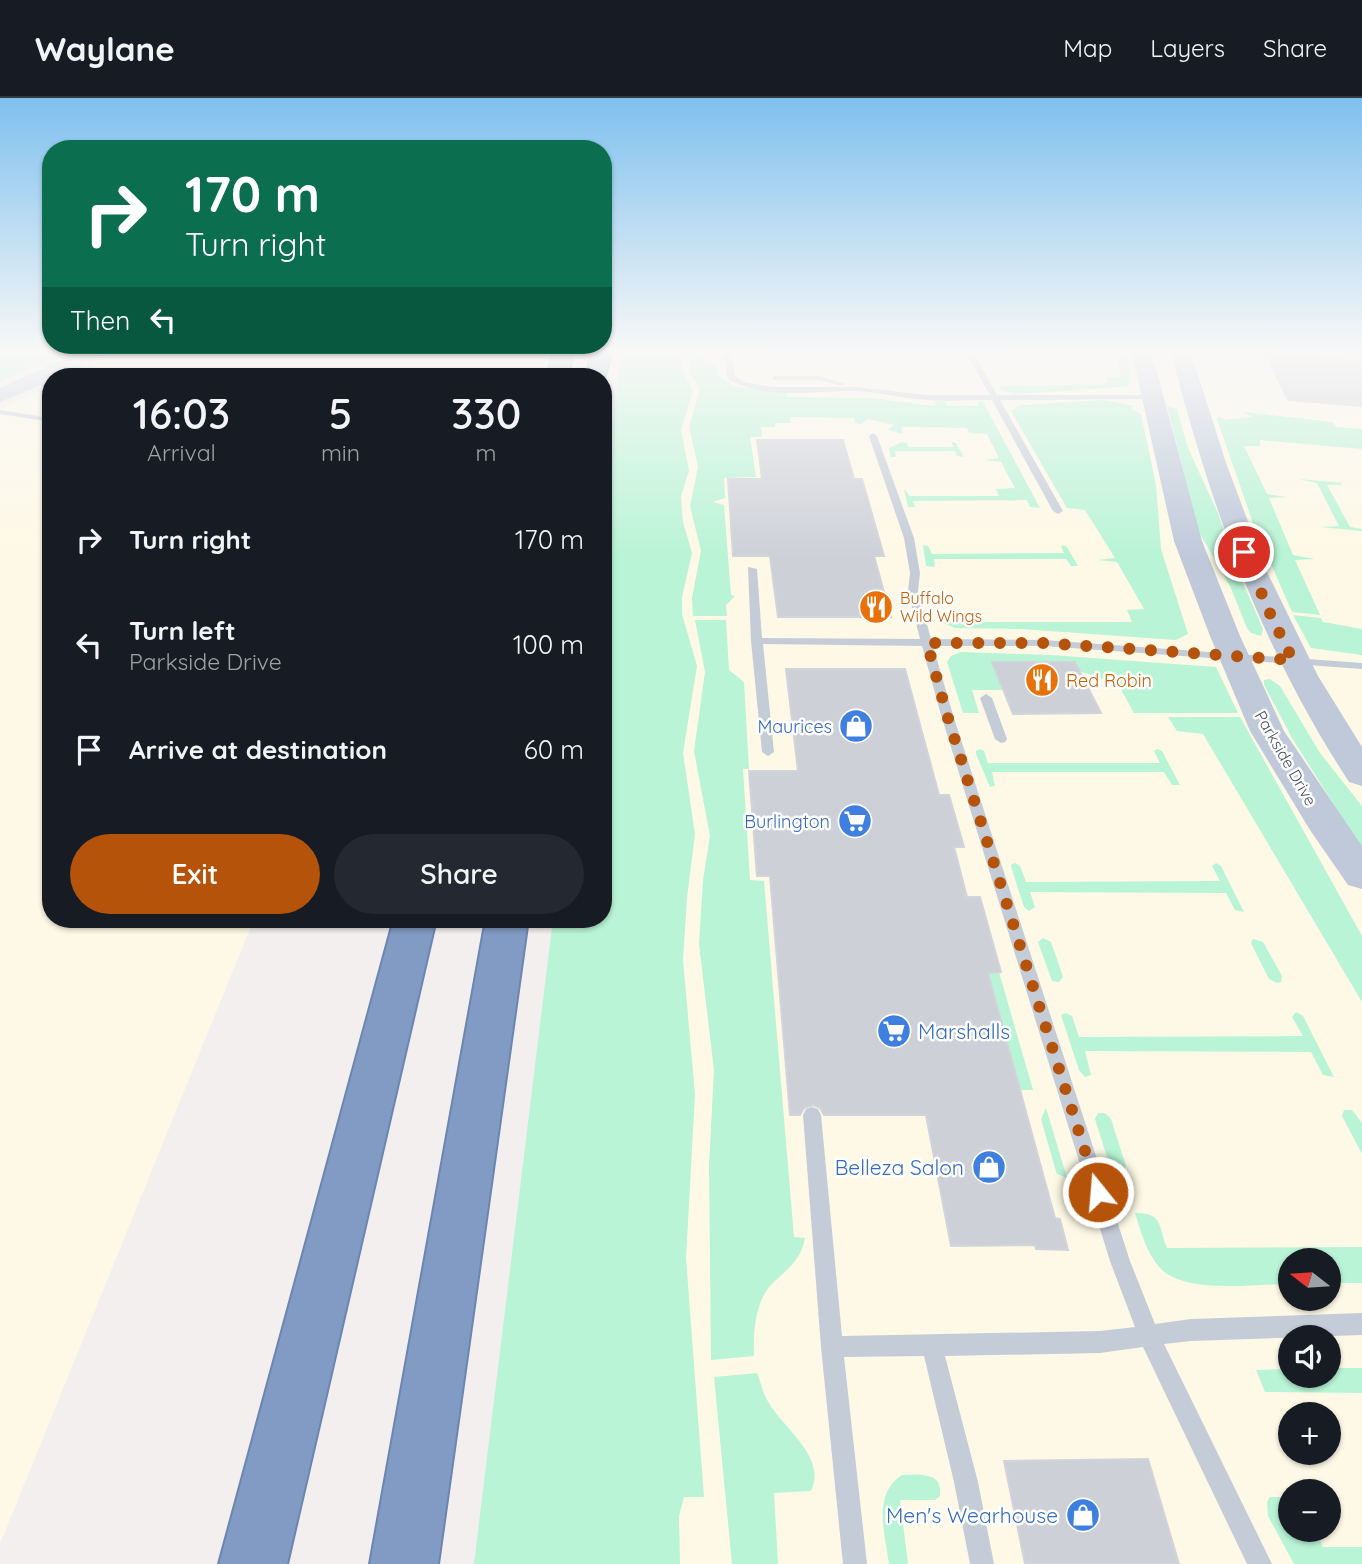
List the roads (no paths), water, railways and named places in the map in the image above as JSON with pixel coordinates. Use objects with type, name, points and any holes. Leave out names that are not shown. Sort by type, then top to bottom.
[{"type":"highway","points":[[253,1564],[413,928]]},
{"type":"highway","points":[[404,1564],[506,928]]},
{"type":"street","name":"Parkside Drive","points":[[1160,421],[1188,541],[1225,636],[1267,731],[1323,821],[1362,875]]},
{"type":"street","points":[[1201,421],[1244,552],[1272,618],[1293,660],[1362,774]]},
{"type":"lane","points":[[1008,421],[1058,511]]},
{"type":"lane","points":[[873,436],[909,538],[915,573],[913,591],[916,606],[947,715],[1120,1261],[1148,1334],[1260,1564]]},
{"type":"lane","points":[[752,569],[768,752]]},
{"type":"lane","points":[[757,641],[1044,643],[1362,666]]},
{"type":"lane","points":[[986,698],[1001,739]]},
{"type":"lane","points":[[812,1115],[832,1347],[855,1564]]},
{"type":"lane","points":[[832,1347],[1100,1342],[1191,1330],[1362,1324]]},
{"type":"lane","points":[[932,1345],[966,1482],[982,1564]]},
{"type":"place","name":"Buffalo Wild Wings","points":[[876,607]]},
{"type":"place","name":"Red Robin","points":[[1042,680]]},
{"type":"place","name":"Maurices","points":[[856,726]]},
{"type":"place","name":"Burlington","points":[[855,821]]},
{"type":"place","name":"Marshalls","points":[[894,1031]]},
{"type":"place","name":"Belleza Salon","points":[[989,1167]]},
{"type":"place","name":"Men's Wearhouse","points":[[1083,1515]]}]
